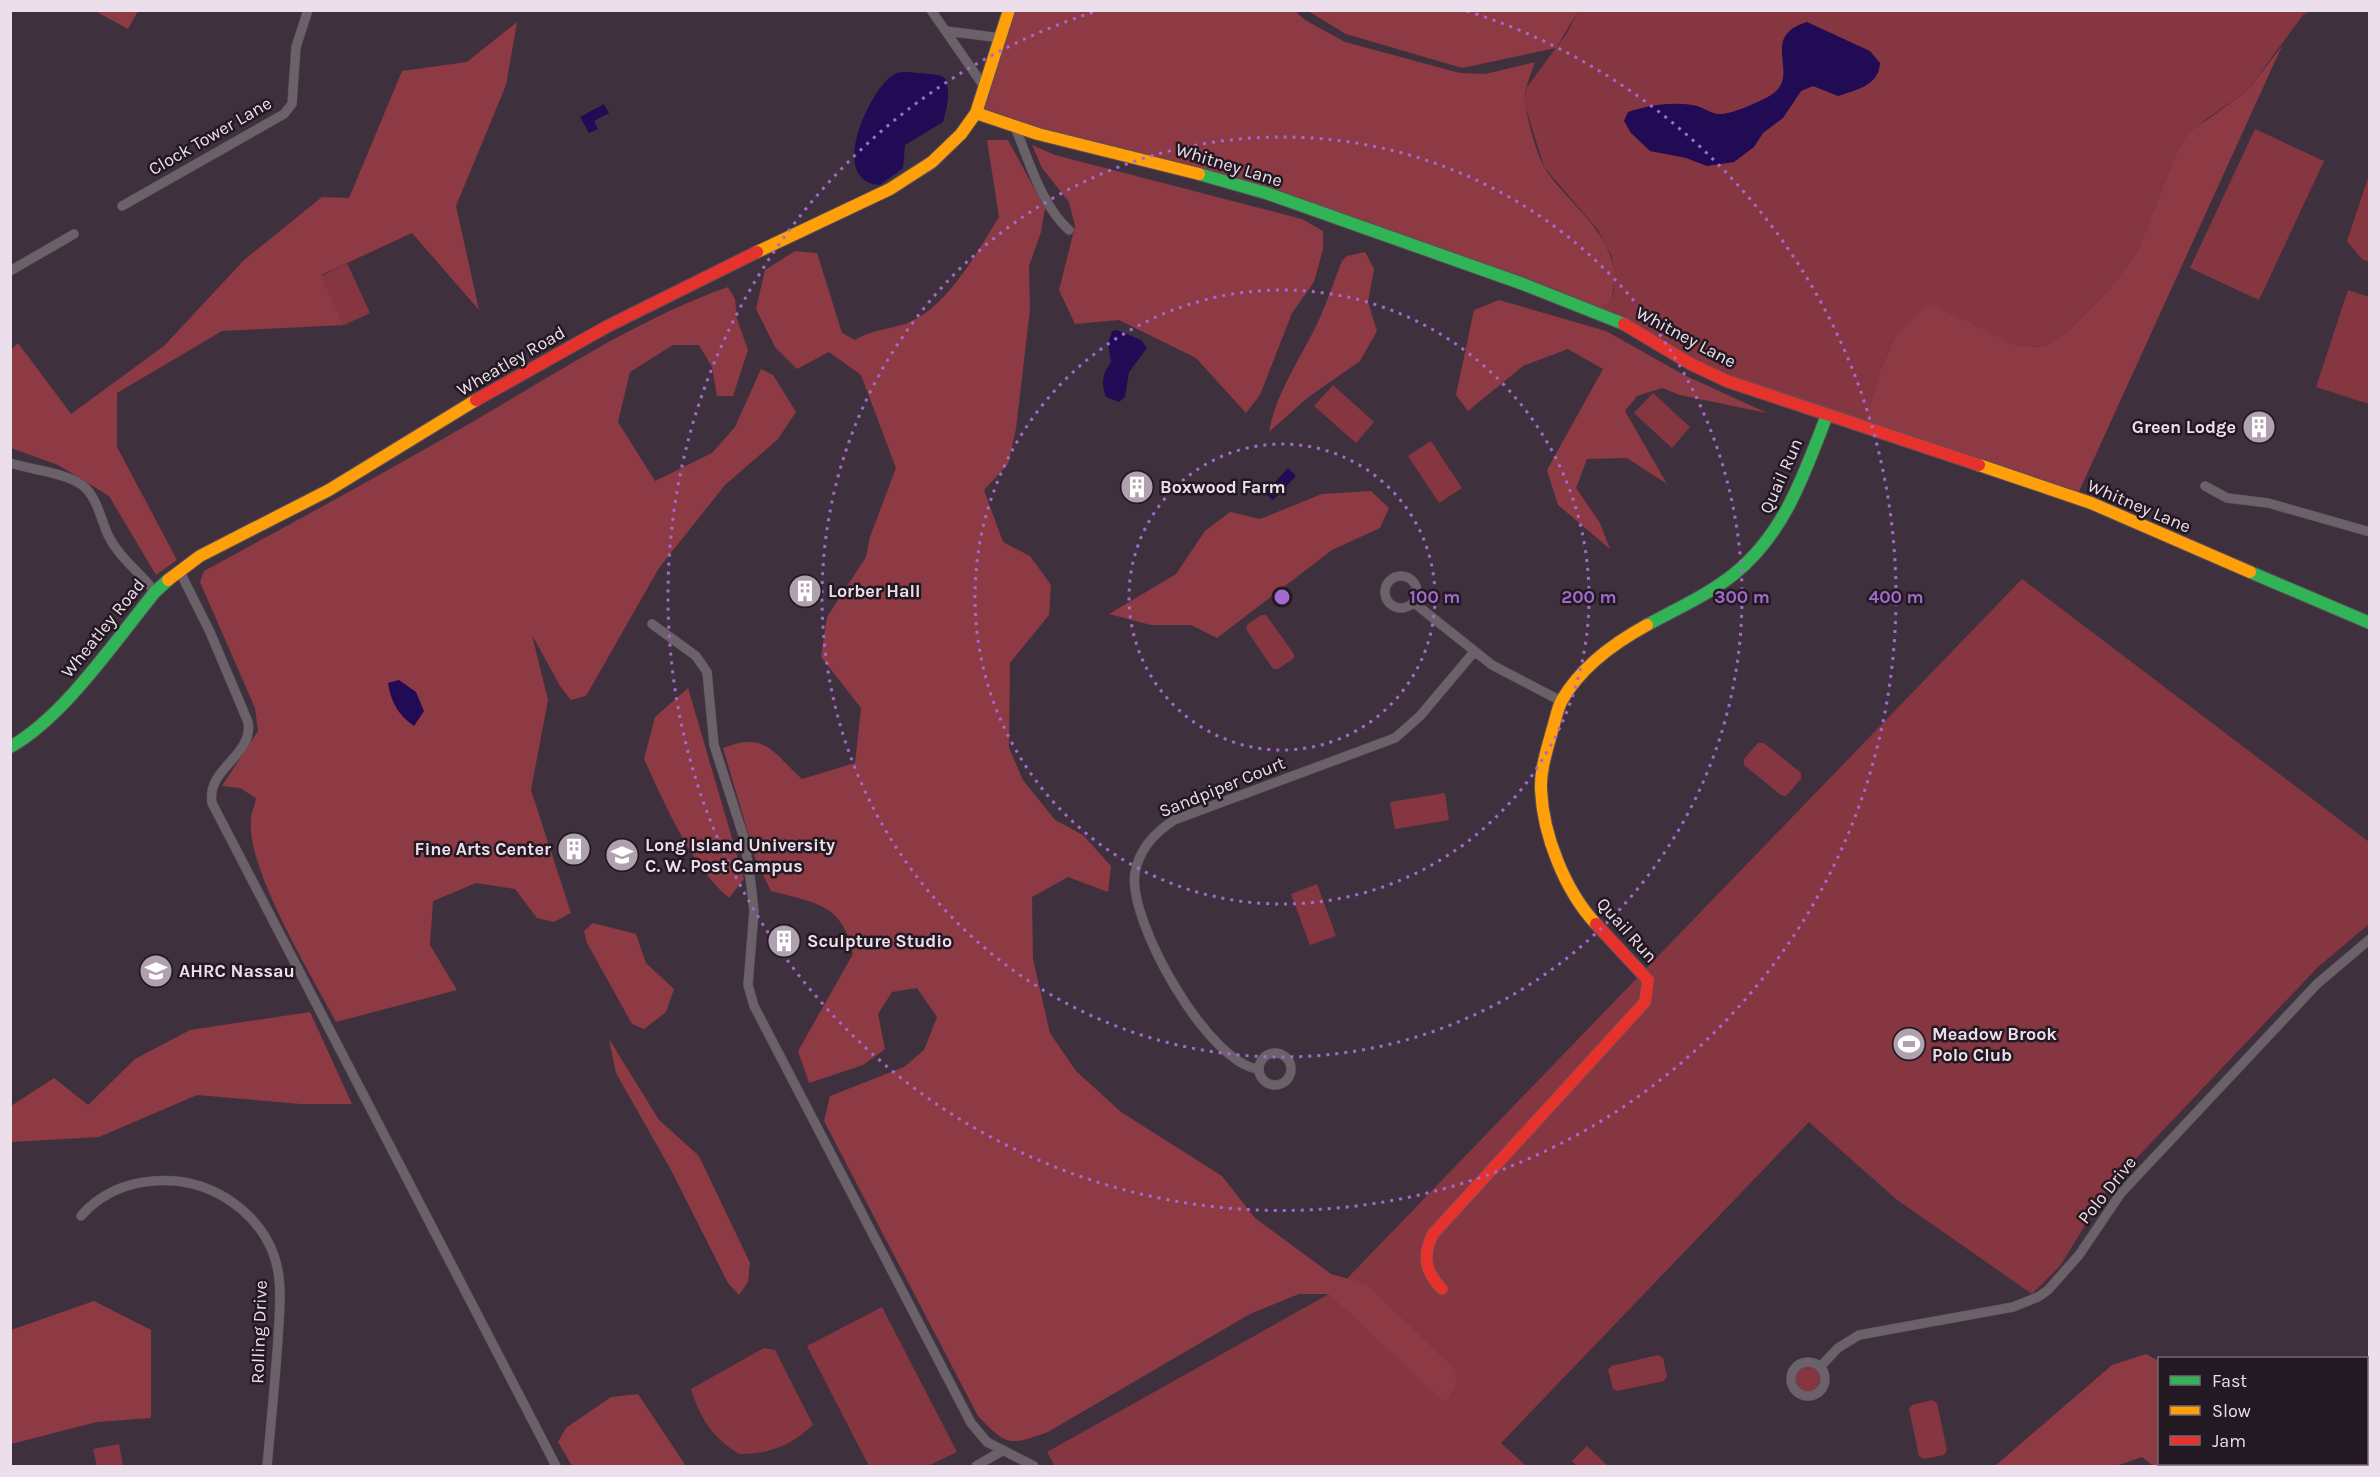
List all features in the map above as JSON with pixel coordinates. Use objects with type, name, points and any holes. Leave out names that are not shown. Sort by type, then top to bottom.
[{"type":"street","name":"Clock Tower Lane","points":[[122,206],[284,114],[292,104],[296,47],[308,10]]},
{"type":"street","points":[[931,10],[985,88]]},
{"type":"street","name":"Wheatley Road","points":[[10,747],[26,738],[55,713],[155,592],[178,570],[329,490],[424,430],[608,326],[693,282],[890,189],[932,162],[961,134],[976,113],[1009,10]]},
{"type":"street","points":[[946,31],[1001,38]]},
{"type":"street","name":"Whitney Lane","points":[[976,113],[1015,127],[1203,174],[1266,193],[1523,284],[1622,323],[1691,364],[1727,381],[2091,503],[2281,587],[2370,622]]},
{"type":"street","points":[[1015,127],[1039,184],[1069,230]]},
{"type":"street","points":[[10,271],[74,234]]},
{"type":"street","name":"Quail Run","points":[[1442,1289],[1426,1272],[1423,1257],[1433,1234],[1645,1002],[1648,980],[1587,915],[1564,874],[1552,844],[1544,815],[1542,788],[1545,755],[1561,701],[1591,664],[1616,642],[1711,590],[1734,574],[1761,549],[1778,527],[1794,498],[1827,415]]},
{"type":"street","points":[[10,463],[54,474],[83,486],[102,516],[108,535],[126,563],[142,576],[155,592]]},
{"type":"street","points":[[2205,486],[2228,498],[2268,503],[2370,532]]},
{"type":"street","points":[[178,570],[210,632],[248,722],[250,733],[247,742],[213,781],[210,792],[212,803],[556,1467]]},
{"type":"street","points":[[1413,602],[1492,665],[1561,701]]},
{"type":"street","points":[[652,624],[696,656],[707,672],[714,745],[744,838],[751,884],[754,911],[748,985],[754,1006],[971,1423],[987,1442],[1034,1467]]},
{"type":"street","name":"Sandpiper Court","points":[[1259,1069],[1248,1068],[1233,1057],[1189,1011],[1175,987],[1153,941],[1136,896],[1134,874],[1141,853],[1158,831],[1174,820],[1395,738],[1420,716],[1474,652]]},
{"type":"street","name":"Polo Drive","points":[[1820,1367],[1838,1348],[1859,1335],[2013,1307],[2038,1297],[2048,1290],[2079,1255],[2121,1193],[2317,984],[2370,939]]},
{"type":"street","name":"Rolling Drive","points":[[81,1216],[108,1194],[143,1181],[162,1180],[194,1183],[216,1191],[238,1206],[256,1224],[268,1243],[278,1269],[281,1298],[267,1467]]},
{"type":"street","points":[[976,1467],[1002,1451]]},
{"type":"shaded area","points":[[95,11],[138,11],[128,29]]},
{"type":"shaded area","points":[[1010,11],[1295,11],[1305,20],[1345,42],[1460,73],[1485,74],[1535,62],[1525,98],[1533,137],[1545,169],[1584,214],[1606,245],[1612,262],[1614,281],[1610,303],[1595,311],[1266,193],[976,113]]},
{"type":"shaded area","points":[[1308,11],[1578,11],[1556,48],[1462,68],[1346,34]]},
{"type":"shaded area","points":[[1578,11],[2311,11],[2303,15],[2247,91],[2205,120],[2176,153],[2137,252],[2111,287],[2066,333],[2043,347],[2014,345],[1984,331],[1896,335],[1881,368],[1864,426],[1727,381],[1595,311],[1610,303],[1614,290],[1612,257],[1598,230],[1544,167],[1524,102],[1527,87],[1567,33]]},
{"type":"shaded area","points":[[517,22],[506,85],[456,206],[479,310],[412,233],[321,275],[344,325],[222,331],[117,393],[117,447],[177,560],[156,575],[109,496],[58,465],[11,448],[11,350],[18,343],[71,414],[164,346],[244,260],[322,197],[349,198],[402,71],[467,62]]},
{"type":"shaded area","points":[[1807,22],[1870,51],[1880,63],[1876,77],[1866,86],[1838,96],[1813,86],[1801,91],[1783,118],[1763,133],[1754,147],[1734,162],[1707,166],[1686,158],[1650,151],[1631,133],[1624,121],[1628,112],[1662,104],[1681,104],[1697,106],[1716,114],[1724,114],[1771,95],[1780,87],[1783,77],[1782,46],[1785,37],[1792,29]]},
{"type":"shaded area","points":[[2282,46],[2076,498],[1864,426],[1881,368],[1896,335],[1929,303],[2014,345],[2043,347],[2066,333],[2111,287],[2137,252],[2176,153],[2189,133],[2247,91]]},
{"type":"shaded area","points":[[896,73],[939,75],[945,78],[948,95],[943,122],[905,145],[903,168],[880,185],[864,180],[856,168],[855,151],[858,132],[875,95],[885,82]]},
{"type":"shaded area","points":[[604,104],[609,113],[594,121],[598,129],[589,133],[580,117]]},
{"type":"shaded area","points":[[2255,129],[2324,161],[2259,300],[2190,268]]},
{"type":"shaded area","points":[[987,140],[1008,140],[1045,208],[1041,232],[1029,266],[1030,309],[1016,429],[1008,464],[984,490],[1003,542],[1030,556],[1051,585],[1049,615],[1010,663],[1009,748],[1023,780],[1055,820],[1083,835],[1111,866],[1108,892],[1068,877],[1032,897],[1033,959],[1050,1033],[1076,1071],[1121,1112],[1222,1176],[1255,1218],[1331,1274],[1367,1284],[1456,1371],[1455,1386],[1445,1403],[1329,1294],[1299,1294],[1250,1314],[1048,1432],[1025,1440],[1016,1441],[1003,1438],[978,1416],[824,1121],[830,1096],[904,1067],[924,1050],[937,1017],[917,988],[892,992],[878,1014],[885,1049],[863,1065],[809,1083],[798,1051],[853,954],[842,924],[825,908],[771,891],[756,860],[723,748],[738,743],[759,743],[775,753],[802,779],[855,763],[861,708],[821,657],[827,617],[866,557],[870,537],[896,468],[861,375],[829,352],[797,369],[775,347],[756,309],[765,270],[795,251],[817,253],[842,333],[855,340],[870,333],[905,324],[926,313],[939,302],[962,275],[999,217]]},
{"type":"shaded area","points":[[1032,145],[1055,155],[1302,219],[1323,231],[1323,249],[1314,282],[1292,313],[1260,395],[1246,413],[1196,358],[1119,320],[1075,324],[1059,290],[1075,226],[1069,202],[1042,168]]},
{"type":"shaded area","points":[[2369,175],[2369,262],[2362,259],[2347,241]]},
{"type":"shaded area","points":[[1365,252],[1374,269],[1368,302],[1377,331],[1360,361],[1306,399],[1269,432],[1282,391],[1320,318],[1342,261],[1347,256]]},
{"type":"shaded area","points":[[347,263],[370,313],[344,325],[321,276]]},
{"type":"shaded area","points":[[728,287],[735,299],[737,319],[748,350],[733,396],[717,396],[712,367],[699,345],[673,345],[630,372],[618,422],[655,481],[712,453],[735,427],[761,369],[773,375],[796,412],[778,439],[725,485],[659,568],[586,696],[571,700],[560,686],[532,635],[548,700],[531,790],[571,913],[554,922],[537,918],[515,889],[476,883],[433,901],[430,945],[457,990],[336,1022],[297,951],[269,893],[259,865],[252,841],[251,820],[256,798],[240,788],[222,786],[258,731],[255,708],[200,582],[204,571],[411,457],[632,330],[663,314]]},
{"type":"shaded area","points":[[2348,290],[2369,297],[2369,404],[2316,387]]},
{"type":"shaded area","points":[[1499,300],[1606,331],[1684,375],[1767,413],[1680,395],[1662,388],[1637,396],[1625,411],[1667,484],[1627,458],[1587,459],[1576,488],[1600,523],[1610,549],[1558,505],[1547,470],[1603,369],[1568,349],[1523,366],[1468,411],[1456,395],[1474,310]]},
{"type":"shaded area","points":[[1117,330],[1141,340],[1147,348],[1129,372],[1125,397],[1119,402],[1106,397],[1103,387],[1104,375],[1111,362],[1108,343],[1112,331]]},
{"type":"shaded area","points":[[1333,385],[1374,422],[1356,443],[1314,406]]},
{"type":"shaded area","points":[[1653,393],[1690,427],[1672,448],[1634,413]]},
{"type":"shaded area","points":[[1431,441],[1462,488],[1439,503],[1408,456]]},
{"type":"shaded area","points":[[1288,468],[1296,476],[1273,500],[1265,493]]},
{"type":"shaded area","points":[[1371,491],[1389,508],[1380,528],[1332,550],[1217,638],[1191,625],[1151,625],[1109,614],[1176,574],[1205,531],[1230,512],[1260,519],[1322,494]]},
{"type":"shaded area","name":"Meadow Brook Polo Club","points":[[2022,579],[2369,842],[2369,924],[2318,967],[2108,1188],[2060,1266],[2032,1294],[1896,1199],[1809,1122],[1501,1443],[1526,1466],[1055,1466],[1047,1452],[1336,1290]]},
{"type":"shaded area","points":[[1261,615],[1266,615],[1294,654],[1294,658],[1278,669],[1273,669],[1246,629],[1247,625]]},
{"type":"shaded area","points":[[399,680],[416,692],[424,711],[414,726],[396,708],[391,696],[388,683]]},
{"type":"shaded area","points":[[688,688],[744,879],[729,898],[715,885],[691,852],[644,759],[655,717]]},
{"type":"shaded area","points":[[1758,743],[1764,743],[1801,773],[1801,779],[1786,796],[1781,795],[1744,765],[1744,759]]},
{"type":"shaded area","points":[[1445,793],[1449,820],[1395,829],[1390,802]]},
{"type":"shaded area","points":[[1317,884],[1336,936],[1310,945],[1291,894]]},
{"type":"shaded area","points":[[593,923],[636,934],[646,963],[674,989],[666,1012],[644,1029],[632,1024],[587,943],[584,931]]},
{"type":"shaded area","points":[[310,1012],[352,1104],[301,1104],[197,1095],[99,1137],[11,1142],[11,1106],[54,1078],[88,1105],[135,1059],[190,1030]]},
{"type":"shaded area","points":[[609,1039],[659,1120],[699,1156],[750,1263],[748,1282],[739,1295],[728,1283],[671,1170],[616,1073]]},
{"type":"shaded area","points":[[94,1301],[151,1330],[151,1418],[97,1422],[11,1444],[11,1330]]},
{"type":"shaded area","points":[[882,1307],[957,1452],[928,1466],[869,1466],[807,1346]]},
{"type":"shaded area","points":[[764,1348],[775,1350],[813,1425],[779,1447],[739,1454],[721,1441],[708,1426],[698,1409],[691,1389]]},
{"type":"shaded area","points":[[2146,1354],[2158,1360],[2158,1465],[2315,1465],[2153,1466],[2142,1457],[2116,1466],[1995,1466],[2112,1365]]},
{"type":"shaded area","points":[[1658,1355],[1663,1358],[1667,1376],[1664,1381],[1617,1391],[1613,1389],[1608,1370],[1611,1366]]},
{"type":"shaded area","points":[[1808,1365],[1818,1369],[1822,1379],[1818,1389],[1808,1393],[1798,1389],[1794,1379],[1798,1369]]},
{"type":"shaded area","points":[[638,1394],[686,1466],[572,1466],[558,1442],[566,1428],[611,1397]]},
{"type":"shaded area","points":[[1932,1400],[1937,1403],[1947,1450],[1944,1455],[1924,1459],[1919,1456],[1909,1409],[1912,1405]]},
{"type":"shaded area","points":[[119,1444],[123,1466],[97,1466],[93,1449]]},
{"type":"shaded area","points":[[1587,1446],[1608,1466],[1577,1466],[1572,1461]]},
{"type":"traffic: fast","points":[[1199,174],[1266,193],[1523,284],[1624,324]]},
{"type":"traffic: fast","points":[[1647,625],[1714,589],[1752,558],[1767,540],[1791,501],[1827,415]]},
{"type":"traffic: fast","points":[[2250,572],[2370,623]]},
{"type":"traffic: fast","points":[[10,747],[30,734],[69,698],[155,592],[168,580]]},
{"type":"traffic: slow","points":[[757,252],[890,189],[932,162],[961,134],[976,113],[1009,10]]},
{"type":"traffic: slow","points":[[976,113],[1038,134],[1199,174]]},
{"type":"traffic: slow","points":[[168,580],[200,556],[329,490],[476,400]]},
{"type":"traffic: slow","points":[[1979,465],[2091,503],[2250,572]]},
{"type":"traffic: slow","points":[[1596,924],[1585,911],[1566,879],[1551,843],[1541,790],[1543,768],[1559,707],[1570,688],[1599,657],[1647,625]]},
{"type":"traffic: jam","points":[[476,400],[608,326],[757,252]]},
{"type":"traffic: jam","points":[[1624,324],[1691,364],[1727,381],[1979,465]]},
{"type":"traffic: jam","points":[[1442,1289],[1432,1276],[1427,1263],[1427,1249],[1433,1234],[1645,1002],[1648,980],[1596,924]]},
{"type":"place","name":"Green Lodge","points":[[2259,427]]},
{"type":"place","name":"Boxwood Farm","points":[[1137,487]]},
{"type":"place","name":"Lorber Hall","points":[[805,591]]},
{"type":"place","name":"Fine Arts Center","points":[[574,849]]},
{"type":"place","name":"Long Island University C. W. Post Campus","points":[[622,855]]},
{"type":"place","name":"Sculpture Studio","points":[[784,941]]},
{"type":"place","name":"AHRC Nassau","points":[[156,971]]},
{"type":"place","name":"Meadow Brook Polo Club","points":[[1909,1044]]}]
